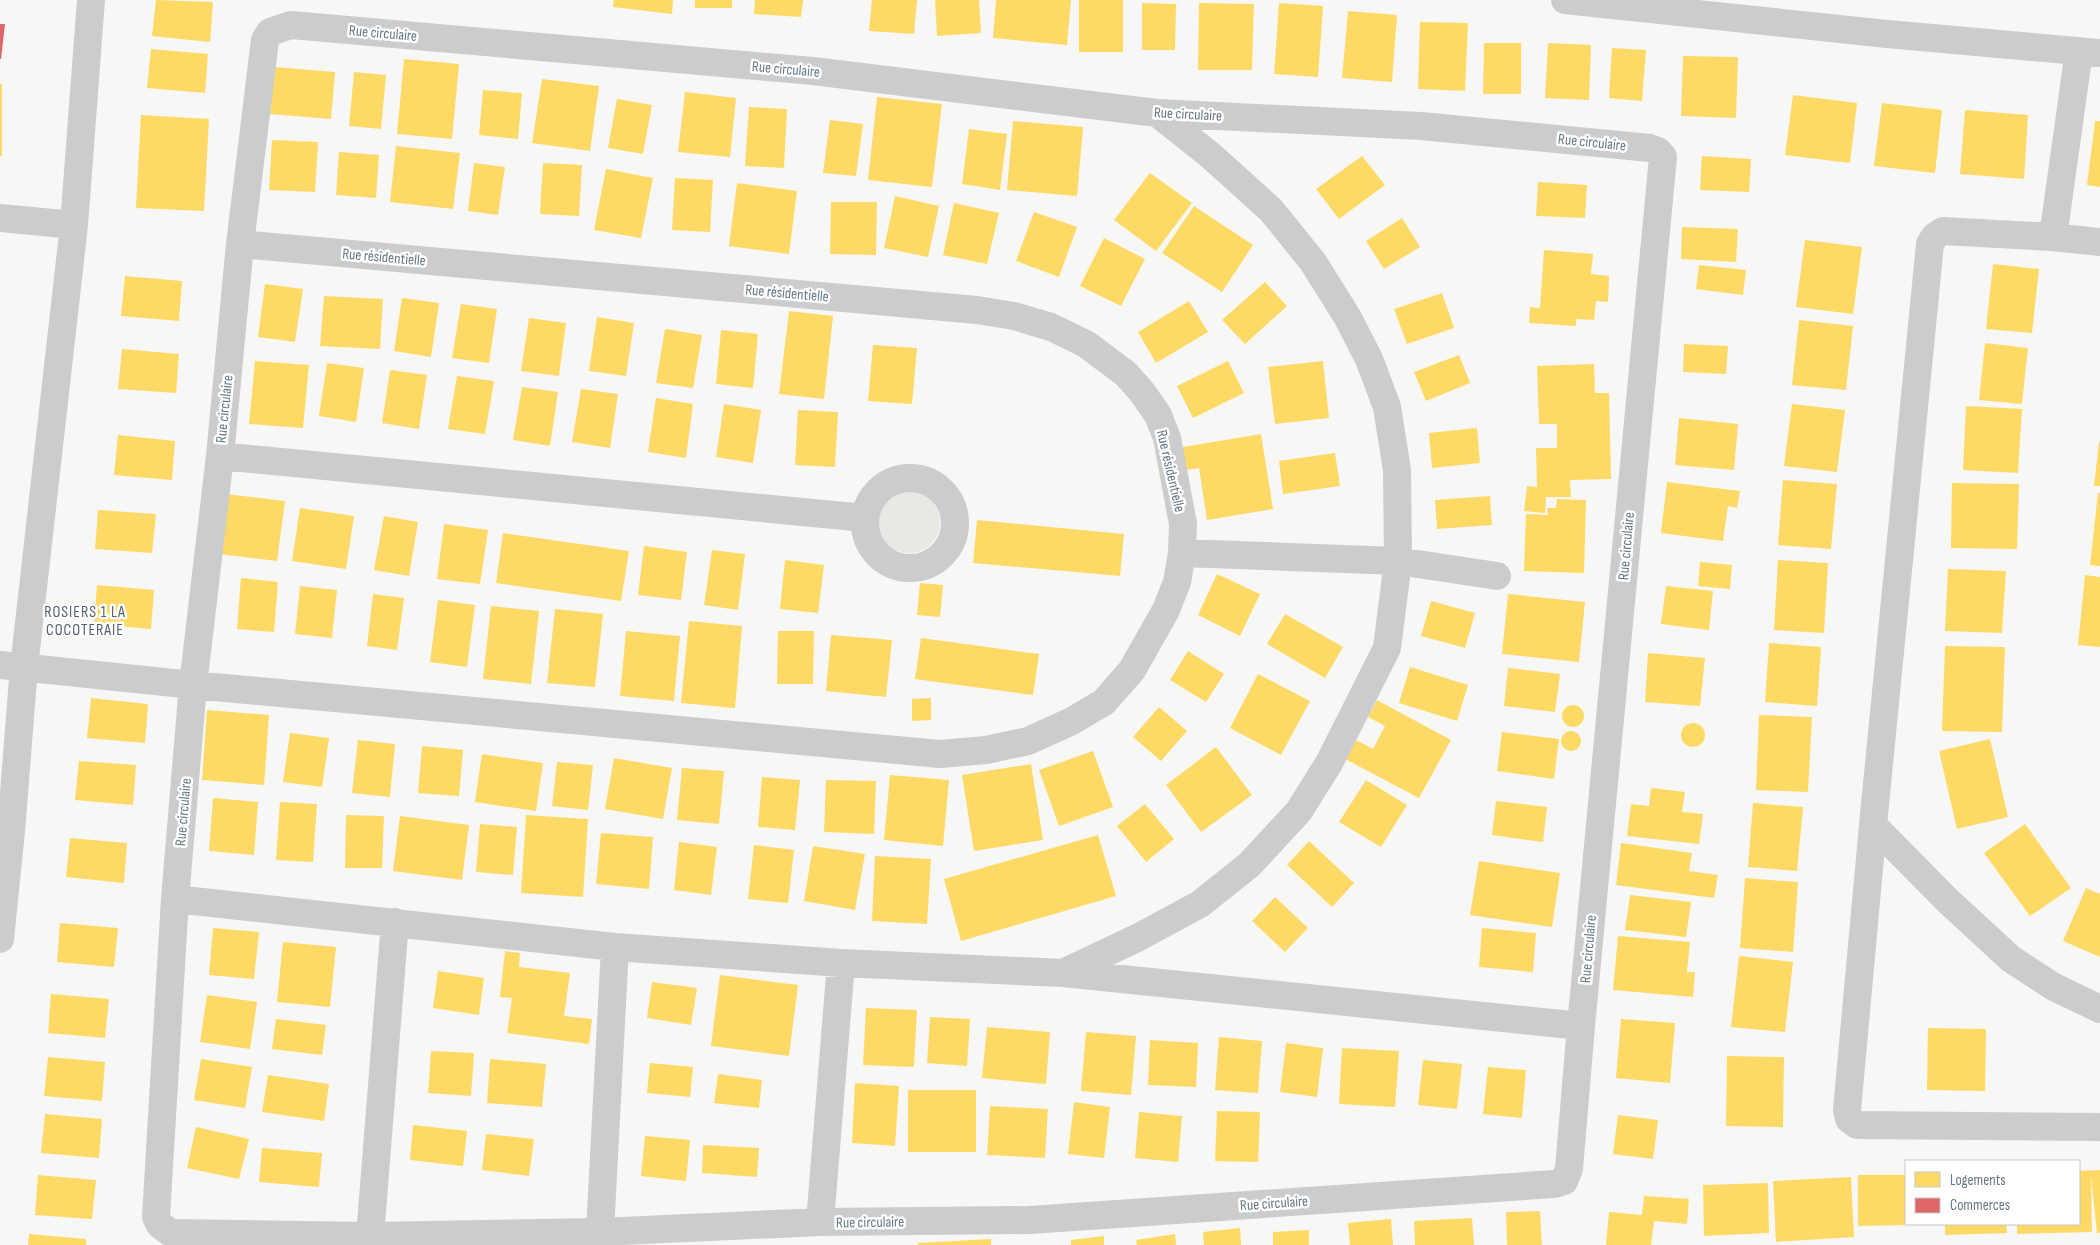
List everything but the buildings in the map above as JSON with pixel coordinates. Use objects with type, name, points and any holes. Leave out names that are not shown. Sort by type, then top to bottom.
[{"type":"street","points":[[0,939],[11,831],[12,666],[74,226],[91,0]]},
{"type":"street","points":[[1565,0],[1887,34],[2089,52],[2053,237]]},
{"type":"street","name":"Rue circulaire","points":[[292,25],[813,71],[1157,113],[1421,126],[1650,148],[1658,151],[1663,157],[1569,1170],[1564,1181],[1554,1184],[1030,1220],[820,1222],[600,1232],[370,1236],[171,1233],[160,1225],[156,1217],[176,899],[193,685],[220,456],[240,244],[265,40],[270,32],[292,25]]},
{"type":"street","points":[[1063,973],[1200,904],[1249,865],[1299,811],[1329,762],[1386,648],[1398,561],[1397,470],[1387,407],[1369,359],[1348,318],[1313,262],[1270,210],[1210,155],[1157,113]]},
{"type":"street","points":[[0,218],[74,226]]},
{"type":"street","points":[[2100,242],[2053,237],[1943,231],[1935,236],[1930,244],[1847,1110],[1849,1119],[1856,1125],[2100,1127]]},
{"type":"street","name":"Rue résidentielle","points":[[12,666],[193,685],[940,754],[986,750],[1028,742],[1072,721],[1104,702],[1132,670],[1166,610],[1177,582],[1182,553],[1183,524],[1167,438],[1158,415],[1142,392],[1126,374],[1086,344],[1051,327],[1014,316],[977,310],[240,244]]},
{"type":"street","points":[[220,456],[865,518]]},
{"type":"street","points":[[1182,553],[1398,561],[1497,576]]},
{"type":"street","points":[[1873,825],[1947,900],[2011,959],[2054,987],[2100,1009]]},
{"type":"street","points":[[176,899],[615,946],[841,963],[1063,973],[1581,1026]]},
{"type":"street","points":[[370,1236],[395,922]]},
{"type":"street","points":[[600,1232],[615,946]]},
{"type":"street","points":[[820,1222],[841,963]]},
{"type":"shaded area","points":[[903,491],[915,491],[931,500],[938,510],[940,522],[938,534],[931,544],[915,553],[903,553],[892,548],[883,539],[878,528],[878,516],[883,505],[892,496]]},
{"type":"district","name":"ROSIERS 1 LA COCOTERAIE","points":[[85,620]]}]
